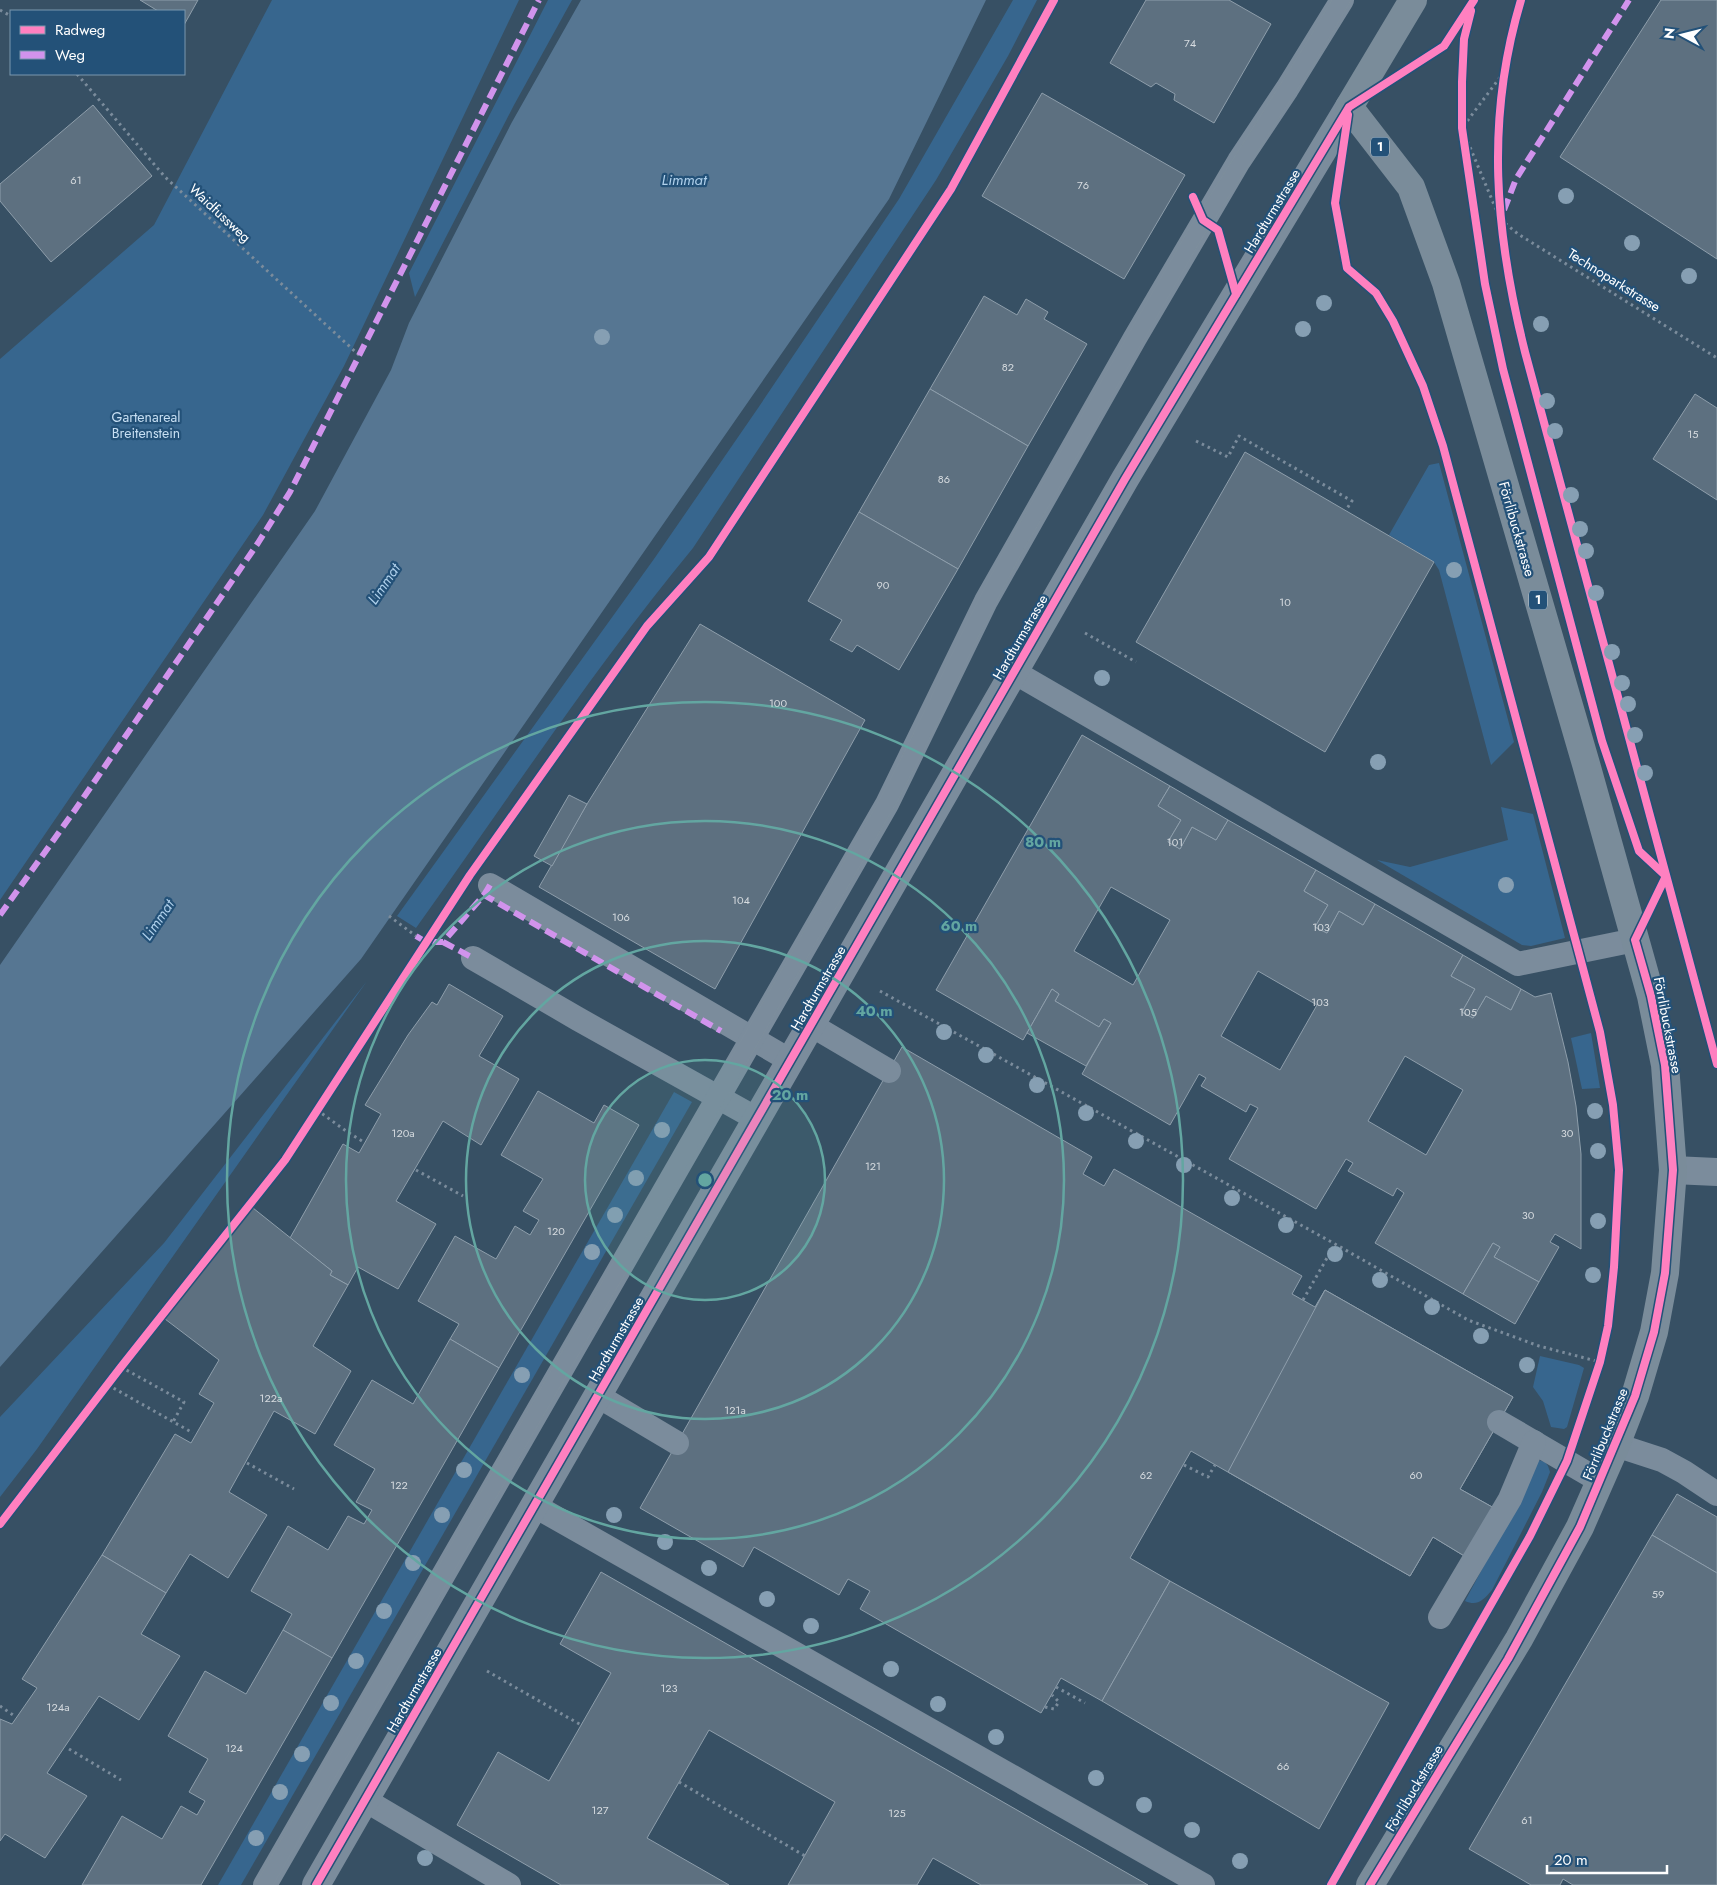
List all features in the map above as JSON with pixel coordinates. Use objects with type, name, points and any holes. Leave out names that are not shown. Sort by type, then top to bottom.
[{"type":"main road","name":"Hardturmstrasse","points":[[1349,108],[1413,0]]},
{"type":"main road","name":"Förrlibuckstrasse","points":[[1349,108],[1411,187],[1446,283],[1586,764],[1651,996],[1665,1065],[1673,1170],[1665,1273],[1654,1332],[1635,1396],[1616,1445],[1580,1527],[1519,1639],[1373,1884]]},
{"type":"street","name":"Hardturmstrasse","points":[[316,1885],[1159,421],[1349,108]]},
{"type":"street","points":[[1673,1170],[1717,1172]]},
{"type":"lane","points":[[265,1885],[887,804],[986,601],[1202,220],[1342,0]]},
{"type":"lane","points":[[1014,672],[1518,964],[1635,940]]},
{"type":"lane","points":[[490,885],[791,1061]]},
{"type":"lane","points":[[473,958],[578,1019],[757,1118]]},
{"type":"lane","points":[[811,1025],[889,1071]]},
{"type":"lane","points":[[598,1396],[677,1443]]},
{"type":"lane","points":[[1499,1422],[1600,1481]]},
{"type":"lane","points":[[1440,1618],[1510,1499],[1534,1442]]},
{"type":"lane","points":[[1616,1445],[1662,1460],[1717,1494]]},
{"type":"lane","points":[[535,1506],[1203,1885]]},
{"type":"lane","points":[[364,1800],[509,1885]]},
{"type":"path","points":[[1462,128],[1504,72]]},
{"type":"path","points":[[1462,110],[1462,128],[1468,167]]},
{"type":"path","points":[[1196,441],[1228,457],[1239,436],[1352,500],[1346,510]]},
{"type":"path","points":[[1085,633],[1136,662]]},
{"type":"path","points":[[389,916],[416,936]]},
{"type":"path","points":[[880,991],[1468,1320],[1539,1346],[1600,1362]]},
{"type":"path","points":[[317,1110],[362,1141]]},
{"type":"path","points":[[416,1170],[464,1196]]},
{"type":"path","points":[[1303,1300],[1335,1244]]},
{"type":"path","points":[[121,1367],[184,1402],[173,1422]]},
{"type":"path","points":[[108,1385],[193,1433]]},
{"type":"path","points":[[247,1463],[294,1489]]},
{"type":"path","points":[[1184,1465],[1208,1477],[1215,1465]]},
{"type":"path","points":[[487,1671],[581,1725]]},
{"type":"path","points":[[1056,1687],[1086,1703]]},
{"type":"path","points":[[1045,1707],[1054,1709],[1058,1706],[1059,1702],[1052,1695]]},
{"type":"path","points":[[0,1706],[13,1714]]},
{"type":"path","points":[[69,1749],[121,1780]]},
{"type":"path","points":[[679,1782],[805,1856]]},
{"type":"green space","name":"Gartenareal Breitenstein","points":[[272,0],[519,0],[344,366],[263,515],[0,900],[0,359],[154,225]]},
{"type":"green space","points":[[548,0],[572,0],[514,105],[415,297],[409,273]]},
{"type":"green space","points":[[1013,0],[1037,0],[1008,56],[936,180],[693,548],[585,688],[416,928],[397,916],[654,559],[899,199]]},
{"type":"green space","points":[[1439,463],[1514,742],[1491,765],[1439,570],[1434,562],[1389,535],[1429,465]]},
{"type":"green space","points":[[1501,807],[1533,814],[1565,938],[1531,946],[1522,945],[1377,860],[1410,867],[1508,840]]},
{"type":"green space","points":[[367,981],[37,1449],[0,1497],[0,1417],[164,1243]]},
{"type":"green space","points":[[1591,1033],[1600,1088],[1582,1089],[1571,1038]]},
{"type":"green space","points":[[674,1092],[692,1102],[241,1885],[218,1885]]},
{"type":"green space","points":[[1540,1356],[1579,1365],[1584,1368],[1567,1427],[1564,1429],[1551,1427],[1543,1401],[1533,1387]]},
{"type":"green space","points":[[1538,1460],[1545,1462],[1550,1472],[1542,1492],[1492,1590],[1477,1603],[1465,1601],[1531,1478]]},
{"type":"water","name":"Limmat","points":[[581,0],[986,0],[889,199],[361,959],[0,1367],[0,965],[315,511],[391,370],[409,323],[512,122]]},
{"type":"building","points":[[140,0],[198,0],[185,23],[185,10],[156,10]]},
{"type":"building","points":[[1146,0],[1229,0],[1271,24],[1214,123],[1174,100],[1175,94],[1156,83],[1151,87],[1110,63]]},
{"type":"building","points":[[1661,0],[1717,0],[1717,259],[1560,157]]},
{"type":"building","points":[[1042,93],[1185,175],[1124,279],[982,196]]},
{"type":"building","points":[[93,105],[152,176],[51,262],[0,201],[0,184]]},
{"type":"building","points":[[984,296],[1017,315],[1026,299],[1048,312],[1044,319],[1087,344],[1028,446],[930,389]]},
{"type":"building","points":[[930,389],[1028,446],[958,569],[859,512]]},
{"type":"building","points":[[1695,394],[1717,408],[1717,500],[1653,459]]},
{"type":"building","points":[[1245,452],[1434,562],[1325,752],[1136,642]]},
{"type":"building","points":[[859,512],[958,569],[899,670],[857,645],[852,652],[830,640],[842,620],[808,601]]},
{"type":"building","points":[[700,624],[865,720],[715,989],[539,887],[587,804]]},
{"type":"building","points":[[1082,735],[1170,786],[1158,806],[1181,820],[1168,842],[1180,849],[1192,827],[1216,840],[1228,820],[1316,870],[1304,891],[1328,905],[1315,927],[1327,933],[1339,911],[1363,925],[1375,904],[1463,955],[1451,976],[1475,989],[1462,1012],[1473,1018],[1486,996],[1511,1010],[1521,989],[1535,997],[1551,993],[1568,1062],[1576,1106],[1581,1154],[1581,1249],[1555,1234],[1550,1242],[1559,1247],[1539,1282],[1494,1257],[1500,1247],[1493,1243],[1463,1294],[1375,1243],[1404,1193],[1397,1188],[1393,1196],[1348,1171],[1353,1163],[1346,1159],[1316,1209],[1229,1159],[1258,1108],[1250,1104],[1246,1112],[1201,1086],[1206,1078],[1199,1074],[1170,1125],[1082,1074],[1111,1023],[1104,1019],[1099,1027],[1055,1001],[1059,994],[1052,989],[1023,1040],[936,990]],"holes":[[[1111,887],[1170,920],[1133,985],[1074,951]],[[1258,971],[1317,1005],[1280,1070],[1221,1036]],[[1405,1056],[1463,1090],[1426,1155],[1368,1121]]]},
{"type":"building","points":[[1170,786],[1228,820],[1216,840],[1192,827],[1180,849],[1168,842],[1181,820],[1158,806]]},
{"type":"building","points":[[569,795],[587,804],[552,866],[534,856]]},
{"type":"building","points":[[1316,870],[1375,904],[1363,925],[1339,911],[1327,933],[1315,927],[1328,905],[1304,891]]},
{"type":"building","points":[[1463,955],[1521,989],[1511,1010],[1486,996],[1473,1018],[1462,1012],[1475,989],[1451,976]]},
{"type":"building","points":[[449,984],[503,1016],[479,1056],[519,1079],[481,1145],[443,1121],[396,1201],[436,1224],[398,1289],[358,1267],[348,1285],[330,1275],[332,1271],[290,1238],[343,1144],[359,1153],[381,1114],[365,1105],[408,1035],[432,1002],[437,1005]]},
{"type":"building","points":[[1052,989],[1059,994],[1055,1001],[1099,1027],[1104,1019],[1111,1023],[1086,1066],[1027,1033]]},
{"type":"building","points":[[902,1047],[1092,1157],[1083,1174],[1104,1186],[1114,1169],[1302,1276],[1292,1294],[1315,1307],[1325,1290],[1513,1397],[1460,1489],[1494,1508],[1466,1557],[1433,1537],[1410,1576],[1191,1451],[1130,1558],[1170,1581],[1102,1701],[1061,1678],[1041,1713],[860,1609],[870,1591],[848,1579],[839,1595],[754,1547],[743,1567],[640,1508]]},
{"type":"building","points":[[538,1091],[594,1123],[604,1105],[639,1125],[499,1368],[450,1339],[459,1324],[418,1301],[455,1236],[496,1259],[515,1226],[530,1235],[539,1220],[523,1211],[543,1179],[501,1155]]},
{"type":"building","points":[[253,1208],[332,1271],[330,1275],[348,1285],[313,1346],[351,1371],[315,1434],[274,1411],[229,1492],[267,1515],[228,1578],[190,1554],[166,1593],[102,1555],[175,1434],[191,1443],[214,1403],[199,1394],[219,1360],[165,1319]]},
{"type":"building","points":[[1493,1243],[1500,1247],[1494,1257],[1539,1282],[1515,1324],[1463,1294]]},
{"type":"building","points":[[1325,1290],[1513,1397],[1460,1489],[1494,1508],[1466,1557],[1433,1537],[1410,1576],[1228,1472]]},
{"type":"building","points":[[450,1339],[499,1368],[332,1658],[283,1630],[292,1614],[251,1591],[288,1526],[328,1550],[348,1516],[364,1524],[372,1510],[356,1502],[375,1469],[334,1445],[372,1380],[413,1404]]},
{"type":"building","points":[[1677,1494],[1717,1517],[1717,1573],[1652,1535]]},
{"type":"building","points":[[1652,1535],[1717,1573],[1717,1885],[1573,1885],[1563,1879],[1560,1885],[1531,1885],[1469,1849]]},
{"type":"building","points":[[102,1555],[166,1593],[141,1634],[180,1656],[139,1720],[99,1696],[47,1773],[87,1796],[45,1858],[5,1834],[0,1841],[0,1719],[12,1724],[37,1688],[22,1679]]},
{"type":"building","points":[[601,1572],[1148,1885],[981,1885],[933,1858],[917,1885],[788,1885],[835,1802],[709,1730],[647,1838],[729,1885],[561,1885],[457,1825],[498,1752],[549,1781],[611,1673],[560,1644]]},
{"type":"building","points":[[1170,1581],[1389,1703],[1319,1829],[1102,1701]]},
{"type":"building","points":[[283,1630],[332,1658],[201,1885],[82,1885],[122,1816],[162,1839],[181,1806],[197,1815],[205,1801],[189,1792],[208,1759],[168,1736],[205,1671],[246,1694]]},
{"type":"tram line","points":[[255,1885],[880,799],[1007,545],[1189,229],[1332,0]]},
{"type":"tram line","points":[[273,1885],[898,800],[1019,558],[1202,238],[1320,54],[1351,0]]},
{"type":"marked path","points":[[0,915],[75,810],[258,543],[290,492],[539,0]]},
{"type":"marked path","points":[[1504,210],[1516,179],[1629,0]]},
{"type":"marked path","points":[[484,895],[490,885]]},
{"type":"marked path","points":[[416,936],[426,942],[443,942],[484,895],[721,1031]]},
{"type":"marked path","points":[[443,942],[473,958]]},
{"type":"cycle path","points":[[0,1524],[121,1367],[285,1160],[470,875],[647,626],[709,557],[951,189],[1054,0]]},
{"type":"cycle path","points":[[316,1885],[1125,479],[1349,107],[1444,46],[1474,0]]},
{"type":"cycle path","points":[[1521,0],[1502,89],[1498,176],[1501,220],[1515,308],[1525,352],[1717,1064]]},
{"type":"cycle path","points":[[1370,1885],[1508,1659],[1580,1527],[1635,1396],[1654,1332],[1665,1273],[1673,1170],[1665,1065],[1651,996],[1635,940],[1666,876],[1639,851],[1602,741],[1503,369],[1485,284],[1462,128],[1464,39],[1471,11]]},
{"type":"cycle path","points":[[1331,1885],[1530,1536],[1567,1461],[1600,1362],[1608,1326],[1614,1267],[1619,1170],[1613,1105],[1600,1032],[1443,446],[1423,386],[1393,321],[1376,293],[1347,268],[1335,203],[1348,115]]},
{"type":"cycle path","points":[[1193,197],[1203,220],[1218,230],[1236,294]]}]
